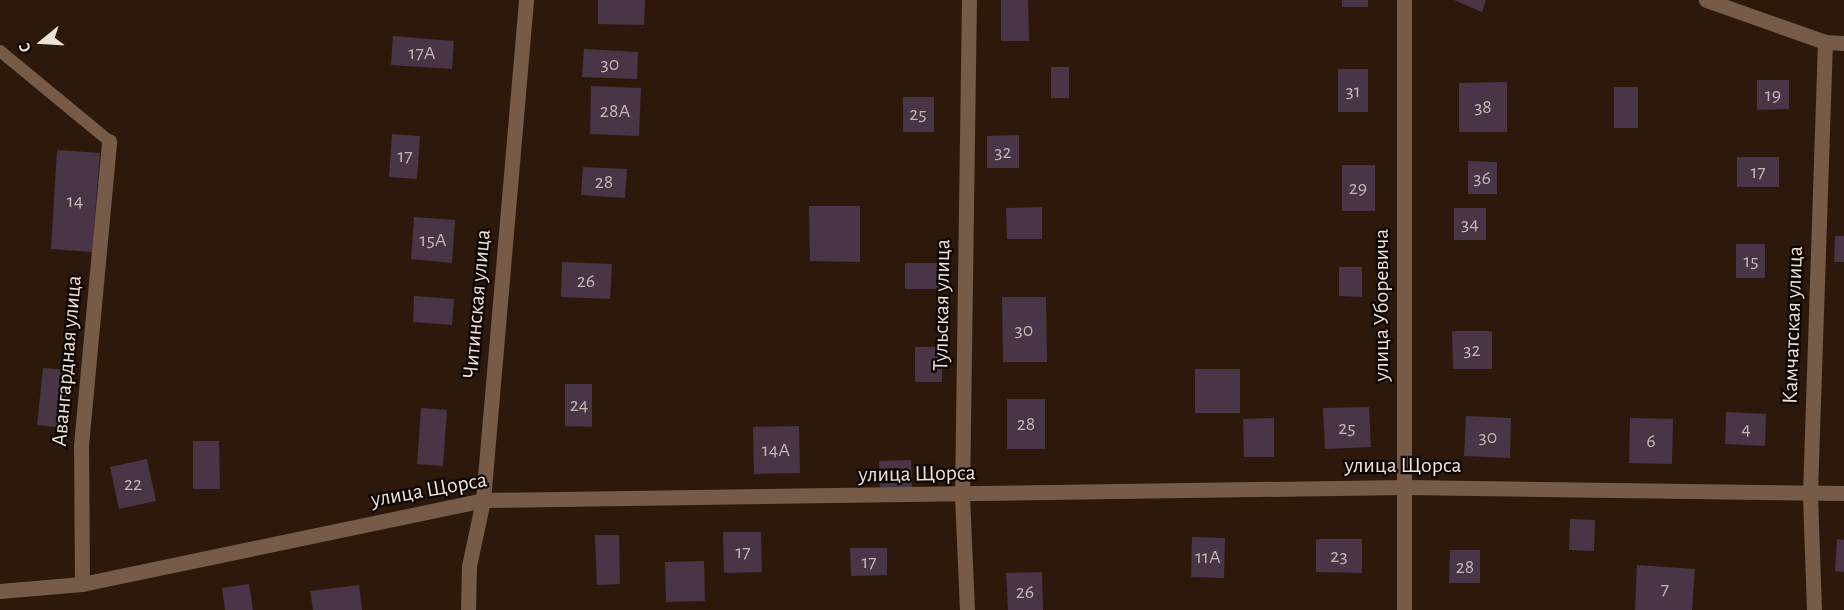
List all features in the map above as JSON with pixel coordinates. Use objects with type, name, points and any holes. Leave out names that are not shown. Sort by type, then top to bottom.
[{"type":"street","name":"Читинская улица","points":[[468,610],[469,567],[483,500],[526,0]]},
{"type":"street","name":"Тульская улица","points":[[967,610],[962,496],[969,0]]},
{"type":"street","name":"улица Уборевича","points":[[1404,0],[1404,610]]},
{"type":"street","points":[[1706,0],[1826,42],[1844,43]]},
{"type":"street","name":"Камчатская улица","points":[[1814,610],[1810,493],[1826,42]]},
{"type":"street","name":"Авангардная улица","points":[[82,584],[81,445],[109,141]]},
{"type":"street","name":"улица Щорса","points":[[0,591],[82,584],[483,500],[962,496],[1405,487],[1844,493]]},
{"type":"lane","points":[[0,51],[109,141]]},
{"type":"building","points":[[598,0],[645,0],[644,25],[598,24]]},
{"type":"building","points":[[1001,0],[1028,0],[1029,41],[1001,41]]},
{"type":"building","points":[[1342,0],[1368,0],[1368,7],[1342,7]]},
{"type":"building","points":[[1454,0],[1486,0],[1482,12]]},
{"type":"building","points":[[393,36],[454,41],[452,69],[391,65]]},
{"type":"building","points":[[584,49],[638,52],[637,79],[582,77]]},
{"type":"building","points":[[1051,67],[1069,67],[1069,98],[1051,98]]},
{"type":"building","points":[[1338,69],[1368,69],[1368,112],[1338,112]]},
{"type":"building","points":[[1757,80],[1789,80],[1789,109],[1757,110]]},
{"type":"building","points":[[1507,82],[1507,132],[1459,132],[1459,83]]},
{"type":"building","points":[[591,86],[641,88],[639,136],[590,134]]},
{"type":"building","points":[[1614,87],[1638,87],[1638,128],[1614,128]]},
{"type":"building","points":[[903,97],[934,97],[934,132],[903,132]]},
{"type":"building","points":[[392,134],[420,136],[417,179],[389,177]]},
{"type":"building","points":[[1019,135],[1019,168],[987,168],[987,136]]},
{"type":"building","points":[[57,150],[100,153],[92,252],[51,249]]},
{"type":"building","points":[[1737,157],[1779,157],[1779,187],[1737,187]]},
{"type":"building","points":[[1468,161],[1497,162],[1497,194],[1468,194]]},
{"type":"building","points":[[1342,165],[1375,165],[1375,211],[1342,211]]},
{"type":"building","points":[[583,167],[627,169],[625,198],[581,195]]},
{"type":"building","points":[[809,206],[860,206],[860,262],[810,261]]},
{"type":"building","points":[[1042,207],[1042,239],[1007,239],[1006,208]]},
{"type":"building","points":[[1454,208],[1486,208],[1486,240],[1454,240]]},
{"type":"building","points":[[414,217],[455,220],[452,263],[411,259]]},
{"type":"building","points":[[1835,236],[1844,236],[1844,262],[1834,262]]},
{"type":"building","points":[[1736,244],[1765,244],[1765,278],[1736,278]]},
{"type":"building","points":[[562,262],[612,264],[610,299],[561,297]]},
{"type":"building","points":[[905,263],[939,263],[939,289],[905,289]]},
{"type":"building","points":[[1339,267],[1362,267],[1362,297],[1339,296]]},
{"type":"building","points":[[414,296],[454,299],[452,325],[413,322]]},
{"type":"building","points":[[1002,297],[1046,297],[1047,362],[1003,362]]},
{"type":"building","points":[[1452,331],[1492,331],[1492,369],[1453,369]]},
{"type":"building","points":[[915,347],[942,347],[942,382],[915,382]]},
{"type":"building","points":[[43,368],[69,370],[63,428],[37,425]]},
{"type":"building","points":[[1195,369],[1240,369],[1240,413],[1195,413]]},
{"type":"building","points":[[565,384],[592,384],[592,427],[565,426]]},
{"type":"building","points":[[1007,399],[1045,399],[1045,449],[1007,449]]},
{"type":"building","points":[[1369,407],[1371,447],[1325,449],[1323,408]]},
{"type":"building","points":[[421,408],[447,410],[443,466],[417,464]]},
{"type":"building","points":[[1726,412],[1766,414],[1765,446],[1725,444]]},
{"type":"building","points":[[1466,416],[1511,418],[1510,458],[1464,456]]},
{"type":"building","points":[[1274,418],[1274,457],[1244,457],[1243,419]]},
{"type":"building","points":[[1630,418],[1673,419],[1672,464],[1629,463]]},
{"type":"building","points":[[799,426],[800,473],[754,474],[753,427]]},
{"type":"building","points":[[193,441],[219,441],[220,489],[193,489]]},
{"type":"building","points":[[147,459],[156,501],[119,509],[110,467]]},
{"type":"building","points":[[911,460],[912,487],[880,488],[879,461]]},
{"type":"building","points":[[1570,519],[1595,520],[1594,551],[1569,550]]},
{"type":"building","points":[[723,532],[761,532],[762,572],[724,573]]},
{"type":"building","points":[[595,535],[619,535],[620,584],[597,585]]},
{"type":"building","points":[[1192,537],[1225,538],[1224,578],[1191,577]]},
{"type":"building","points":[[1316,539],[1362,539],[1362,573],[1316,572]]},
{"type":"building","points":[[1837,539],[1844,540],[1844,572],[1835,571]]},
{"type":"building","points":[[850,548],[887,548],[887,575],[851,576]]},
{"type":"building","points":[[1450,550],[1480,550],[1480,583],[1449,583]]},
{"type":"building","points":[[704,561],[705,601],[666,602],[665,562]]},
{"type":"building","points":[[1637,565],[1695,569],[1692,610],[1635,610]]},
{"type":"building","points":[[1042,572],[1043,610],[1008,610],[1006,573]]},
{"type":"building","points":[[249,584],[253,610],[225,610],[222,588]]},
{"type":"building","points":[[359,585],[362,610],[313,610],[310,591]]}]
